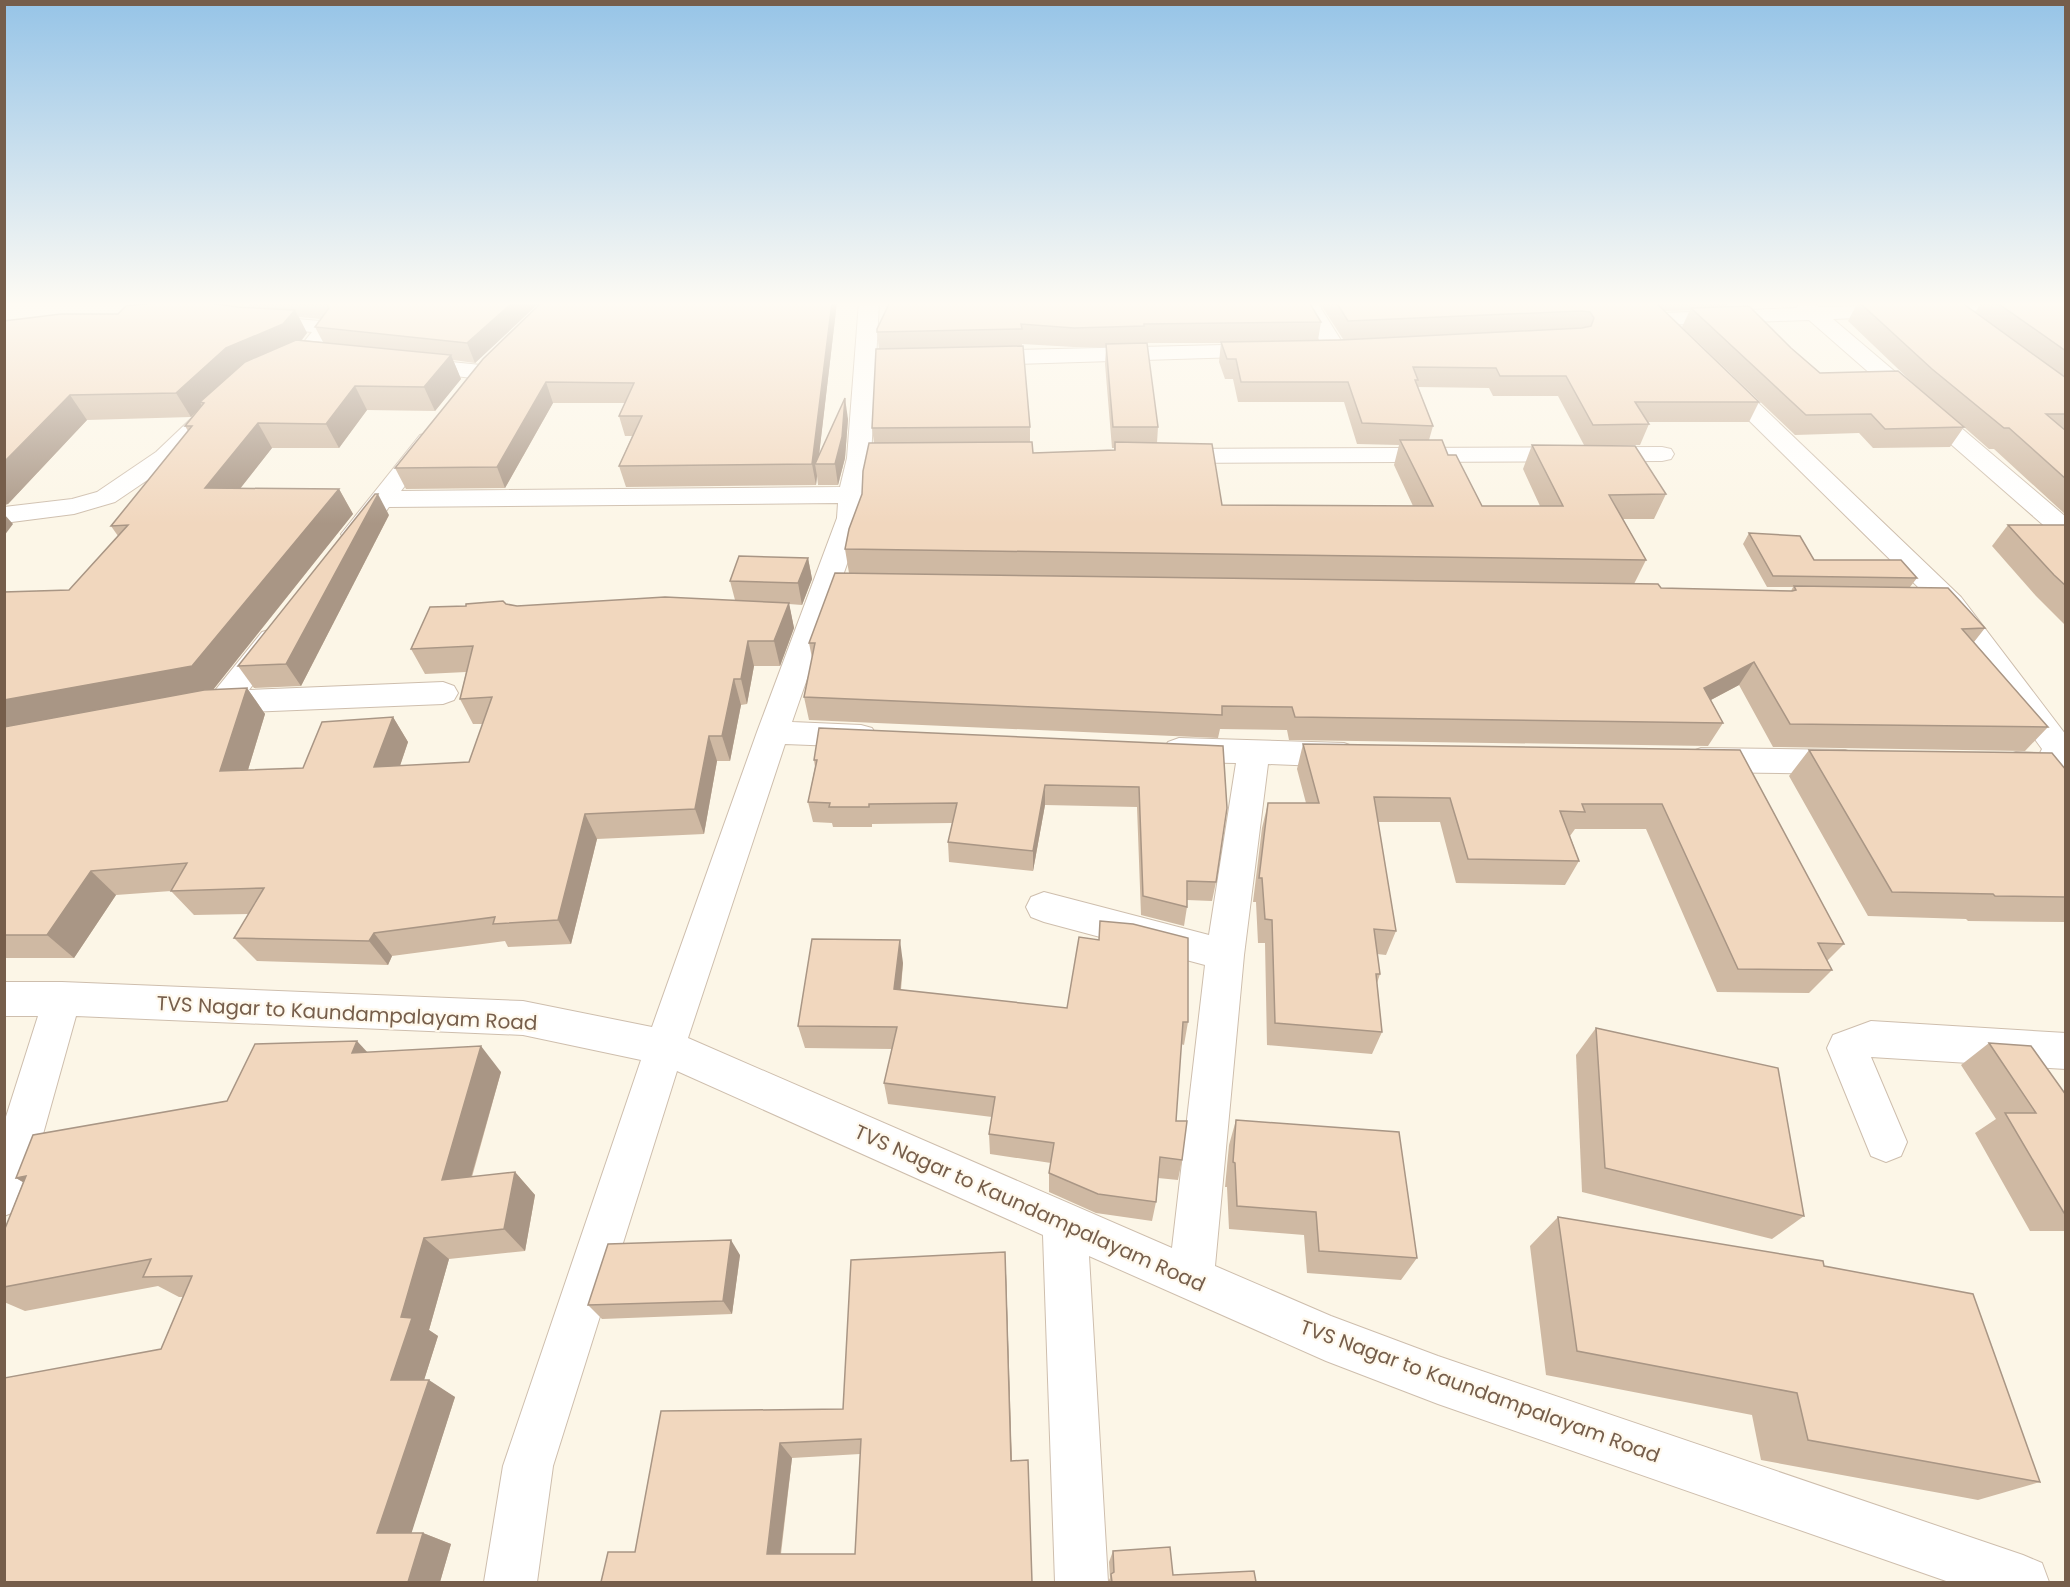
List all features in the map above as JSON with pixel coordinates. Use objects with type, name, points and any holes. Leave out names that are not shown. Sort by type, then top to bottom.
[{"type":"street","points":[[338,554],[479,376]]},
{"type":"street","points":[[510,1582],[528,1466],[664,1047],[818,601],[850,518],[851,495],[871,458],[875,376]]},
{"type":"street","points":[[1718,376],[1948,600],[2058,748],[2051,765],[1991,764]]},
{"type":"street","points":[[1887,376],[2066,531]]},
{"type":"street","points":[[4,515],[74,506],[106,497],[165,457],[221,403]]},
{"type":"street","points":[[1146,456],[1662,454]]},
{"type":"street","points":[[381,499],[851,495]]},
{"type":"street","points":[[1900,599],[1948,600]]},
{"type":"street","points":[[223,702],[288,619]]},
{"type":"street","points":[[177,711],[223,702],[443,693]]},
{"type":"street","points":[[773,732],[890,737]]},
{"type":"street","points":[[1148,749],[1253,754],[1372,755]]},
{"type":"street","points":[[1191,1279],[1225,955],[1253,754]]},
{"type":"street","points":[[1670,759],[1872,762]]},
{"type":"street","points":[[1044,907],[1225,955]]},
{"type":"street","name":"TVS Nagar to Kaundampalayam Road","points":[[4,999],[62,999],[523,1018],[664,1047],[1326,1338],[1438,1380],[2023,1582]]},
{"type":"street","points":[[4,1194],[62,999]]},
{"type":"street","points":[[1886,1142],[1846,1048],[1871,1039],[2066,1051]]},
{"type":"street","points":[[1065,1223],[1081,1582]]},
{"type":"building","points":[[4,376],[195,376],[176,393],[70,395],[4,462]]},
{"type":"building","points":[[229,376],[433,376],[424,387],[355,386],[326,424],[258,423],[205,488],[339,489],[192,666],[4,700],[4,592],[69,590],[128,525],[111,526],[192,426],[185,426],[204,403],[200,402]]},
{"type":"building","points":[[469,376],[823,376],[812,464],[619,466],[642,416],[619,416],[634,383],[546,382],[497,467],[395,468]]},
{"type":"building","points":[[875,376],[1026,376],[1030,427],[872,428]]},
{"type":"building","points":[[1109,376],[1151,376],[1158,427],[1113,427]]},
{"type":"building","points":[[1240,376],[1416,376],[1418,380],[1415,380],[1433,426],[1362,423],[1348,382],[1241,382]]},
{"type":"building","points":[[1566,376],[1732,376],[1759,402],[1635,402],[1649,424],[1593,425]]},
{"type":"building","points":[[1764,376],[1904,376],[1964,427],[1885,429],[1871,414],[1806,415]]},
{"type":"building","points":[[1941,376],[2063,376],[2066,378],[2066,414],[2046,414],[2066,431],[2066,479],[2009,428],[2004,428]]},
{"type":"building","points":[[845,398],[842,437],[835,464],[815,464]]},
{"type":"building","points":[[1400,440],[1442,440],[1448,455],[1456,455],[1482,506],[1563,506],[1532,445],[1635,446],[1666,494],[1609,495],[1646,560],[845,549],[849,529],[862,494],[863,471],[869,443],[1032,442],[1033,453],[1115,450],[1115,442],[1212,444],[1222,505],[1433,506]]},
{"type":"building","points":[[375,494],[378,494],[286,664],[238,666]]},
{"type":"building","points":[[2008,525],[2066,525],[2066,586],[2054,575]]},
{"type":"building","points":[[1749,533],[1800,536],[1814,560],[1901,560],[1917,578],[1773,576]]},
{"type":"building","points":[[739,556],[808,558],[798,583],[730,581]]},
{"type":"building","points":[[835,573],[1658,584],[1661,588],[1792,591],[1796,590],[1794,586],[1948,588],[1985,628],[1962,629],[2048,727],[1790,724],[1754,662],[1704,688],[1723,723],[1295,717],[1292,707],[1222,706],[1222,715],[804,697],[815,643],[809,643]]},
{"type":"building","points":[[665,597],[789,603],[774,641],[748,641],[741,679],[734,679],[722,736],[709,736],[695,809],[585,814],[558,920],[493,924],[495,917],[374,933],[369,941],[234,938],[264,888],[171,891],[187,863],[91,871],[47,935],[4,935],[4,727],[204,690],[247,688],[220,771],[303,768],[322,722],[393,717],[374,767],[469,762],[492,697],[460,699],[473,646],[411,649],[430,607],[466,606],[466,604],[503,601],[506,604],[517,606]]},
{"type":"building","points":[[819,728],[1223,746],[1227,808],[1216,882],[1187,881],[1187,907],[1143,896],[1139,787],[1045,785],[1033,851],[948,842],[957,803],[829,807],[830,803],[808,802],[817,760],[814,760]]},
{"type":"building","points":[[1303,744],[1740,750],[1844,944],[1818,943],[1832,970],[1738,969],[1662,804],[1582,804],[1585,812],[1560,811],[1579,861],[1468,859],[1450,798],[1374,797],[1396,931],[1374,929],[1380,974],[1376,974],[1382,1032],[1275,1023],[1272,920],[1265,919],[1262,878],[1259,878],[1268,803],[1319,803]]},
{"type":"building","points":[[1809,750],[2052,753],[2066,770],[2066,897],[1892,892]]},
{"type":"building","points":[[1100,921],[1133,924],[1188,938],[1188,1022],[1183,1022],[1176,1121],[1187,1121],[1182,1160],[1160,1157],[1156,1202],[1098,1194],[1049,1173],[1054,1143],[989,1134],[995,1097],[884,1083],[897,1027],[798,1026],[812,939],[900,940],[894,989],[1067,1008],[1079,937],[1099,940]]},
{"type":"building","points":[[1596,1028],[1778,1068],[1804,1216],[1605,1168]]},
{"type":"building","points":[[357,1041],[352,1053],[481,1046],[442,1180],[515,1172],[504,1229],[424,1238],[401,1317],[412,1318],[391,1380],[429,1380],[377,1533],[423,1533],[408,1582],[4,1582],[4,1378],[161,1349],[192,1276],[143,1277],[151,1259],[4,1287],[4,1231],[26,1176],[16,1178],[33,1135],[227,1101],[255,1044]]},
{"type":"building","points":[[1989,1043],[2031,1046],[2066,1095],[2066,1213],[2005,1113],[2036,1113]]},
{"type":"building","points":[[1236,1120],[1399,1132],[1417,1258],[1319,1251],[1316,1212],[1237,1206],[1235,1163],[1233,1162]]},
{"type":"building","points":[[1558,1217],[1823,1261],[1824,1266],[1973,1294],[2040,1482],[1808,1440],[1797,1393],[1577,1351]]},
{"type":"building","points":[[731,1240],[723,1301],[588,1305],[608,1244]]},
{"type":"building","points":[[1005,1252],[1011,1461],[1028,1460],[1032,1582],[601,1582],[608,1552],[635,1552],[661,1411],[843,1409],[851,1260]],"holes":[[[861,1439],[855,1554],[767,1554],[780,1443]]]},
{"type":"building","points":[[1170,1547],[1173,1575],[1254,1571],[1256,1582],[1112,1582],[1113,1551]]}]
